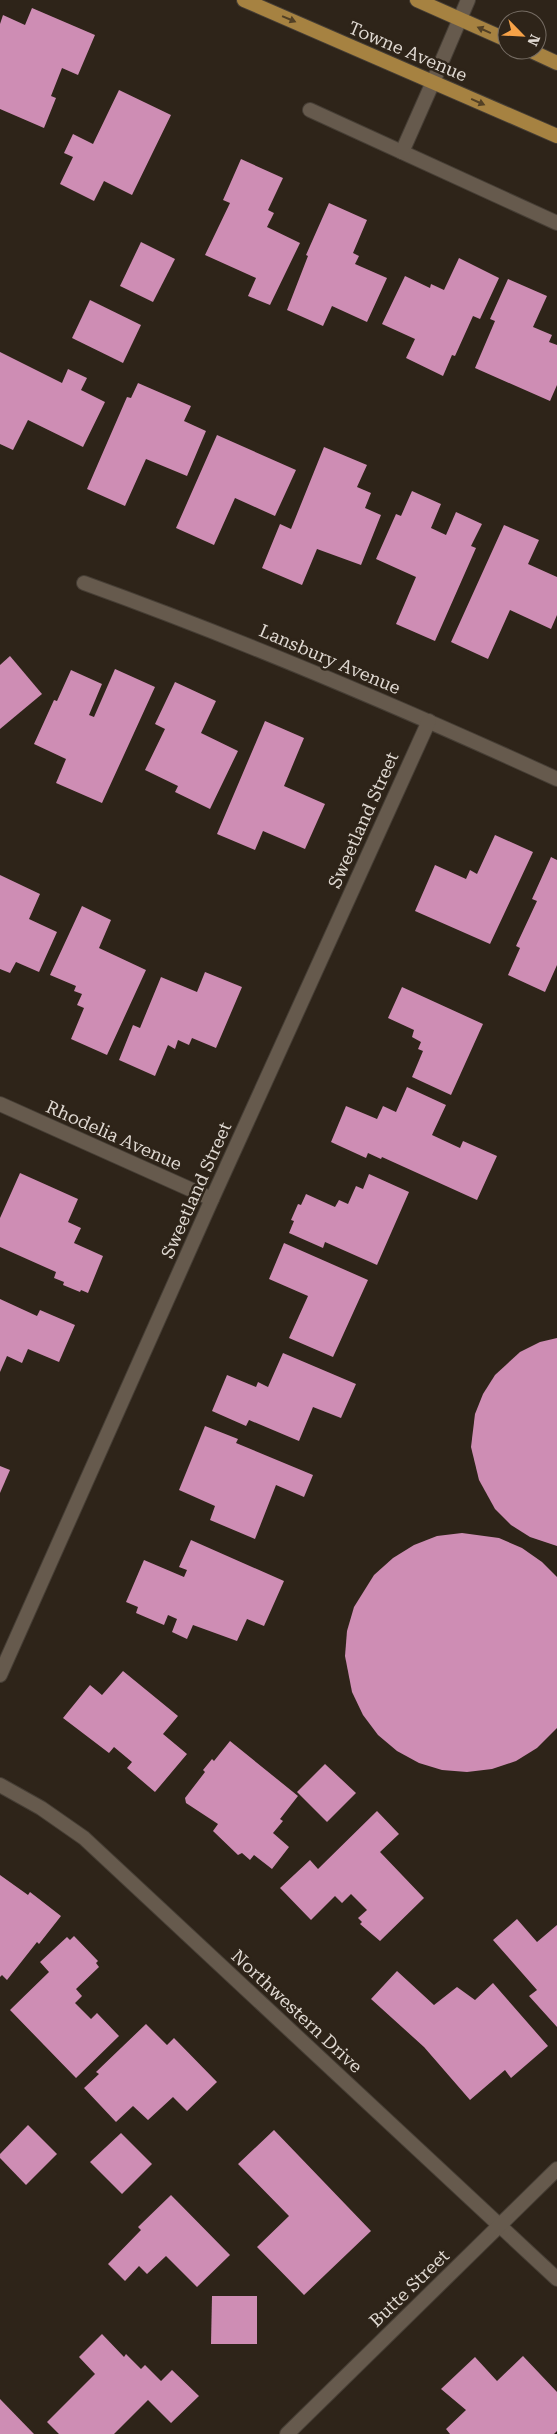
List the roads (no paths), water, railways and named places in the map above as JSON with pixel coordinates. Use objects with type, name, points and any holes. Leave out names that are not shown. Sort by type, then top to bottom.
[{"type":"main road","name":"Towne Avenue","points":[[244,0],[557,136]]},
{"type":"main road","points":[[417,0],[497,36]]},
{"type":"street","points":[[402,152],[468,0]]},
{"type":"street","points":[[310,110],[557,224]]},
{"type":"street","name":"Lansbury Avenue","points":[[84,583],[191,622],[429,721],[557,780]]},
{"type":"street","name":"Sweetland Street","points":[[0,1675],[212,1199],[429,721]]},
{"type":"street","name":"Rhodelia Avenue","points":[[0,1104],[212,1199]]},
{"type":"street","name":"Northwestern Drive","points":[[0,1786],[41,1808],[84,1838],[557,2279]]},
{"type":"street","name":"Butte Street","points":[[287,2434],[557,2169]]}]
